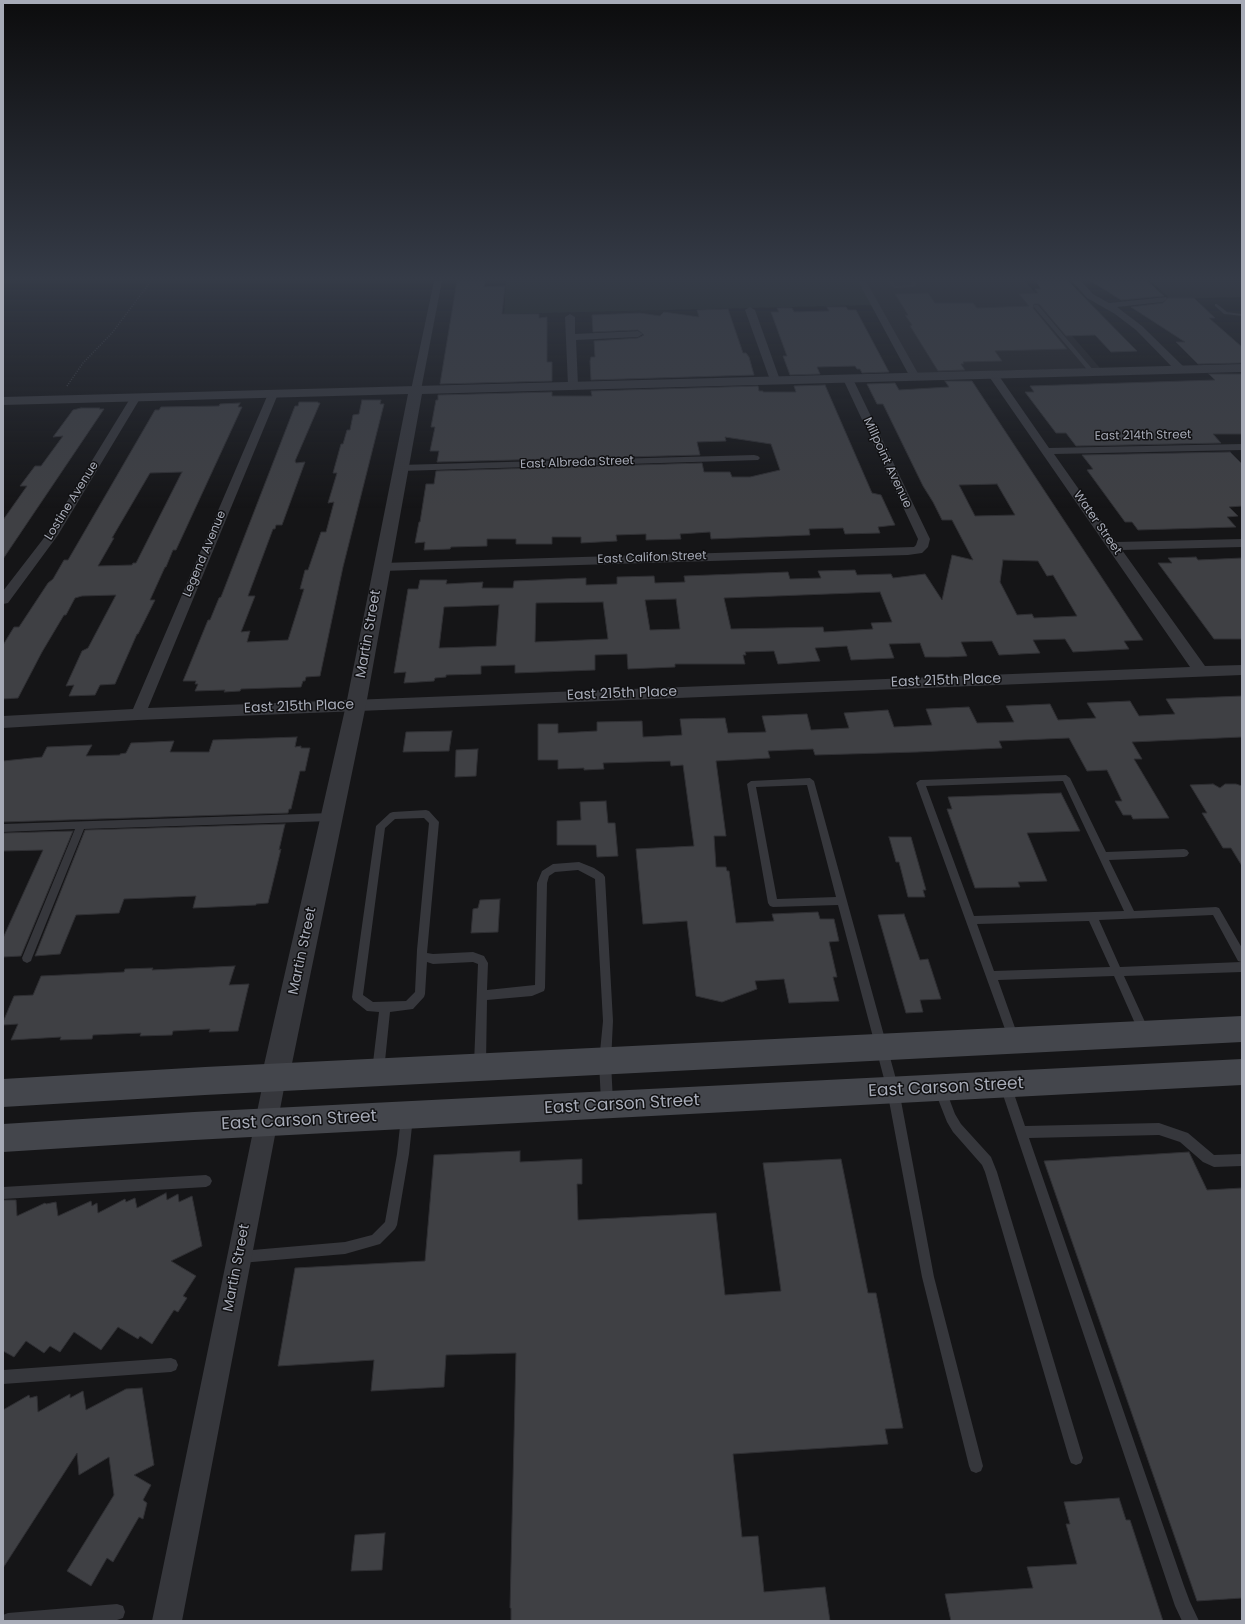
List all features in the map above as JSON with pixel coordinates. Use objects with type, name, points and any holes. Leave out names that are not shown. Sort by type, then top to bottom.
[{"type":"main road","points":[[3,1093],[1242,1029]]},
{"type":"main road","name":"East Carson Street","points":[[3,1138],[1242,1072]]},
{"type":"street","name":"Martin Street","points":[[168,1621],[275,1078],[356,705],[400,468],[423,357]]},
{"type":"street","points":[[571,357],[573,386]]},
{"type":"street","points":[[767,357],[775,380]]},
{"type":"street","points":[[904,357],[915,377]]},
{"type":"street","points":[[1167,357],[1180,369]]},
{"type":"street","points":[[3,401],[1242,368]]},
{"type":"street","name":"Water Street","points":[[993,375],[1200,671]]},
{"type":"street","name":"Millpoint Avenue","points":[[848,379],[921,532],[924,539],[922,547]]},
{"type":"street","name":"Legend Avenue","points":[[138,714],[273,394]]},
{"type":"street","name":"Lostine Avenue","points":[[3,600],[52,535],[136,398]]},
{"type":"street","name":"East 214th Street","points":[[1045,451],[1242,447]]},
{"type":"street","name":"East Albreda Street","points":[[400,468],[754,458]]},
{"type":"street","points":[[1113,546],[1242,543]]},
{"type":"street","name":"East Califon Street","points":[[382,567],[908,551],[917,550],[922,547]]},
{"type":"street","name":"East 215th Place","points":[[3,722],[138,714],[1242,670]]},
{"type":"lane","points":[[1079,357],[1092,372]]},
{"type":"lane","points":[[1014,1040],[920,784],[1066,778],[1131,915]]},
{"type":"lane","points":[[842,901],[774,903],[751,784],[810,781],[893,1090],[928,1277],[976,1466]]},
{"type":"lane","points":[[426,814],[434,822],[420,994],[409,1006],[385,1007],[371,1007],[357,997],[381,826],[392,816],[426,814]]},
{"type":"lane","points":[[3,828],[332,817]]},
{"type":"lane","points":[[27,958],[81,826]]},
{"type":"lane","points":[[1103,856],[1184,853]]},
{"type":"lane","points":[[482,997],[490,994],[532,991],[540,988],[542,883],[546,874],[553,868],[579,866],[600,877],[608,1021],[605,1062],[607,1105]]},
{"type":"lane","points":[[970,920],[1216,911],[1242,958]]},
{"type":"lane","points":[[1092,916],[1146,1034]]},
{"type":"lane","points":[[422,956],[433,959],[473,957],[480,959],[483,963],[480,1068]]},
{"type":"lane","points":[[990,976],[1242,967]]},
{"type":"lane","points":[[377,1073],[385,1007]]},
{"type":"lane","points":[[1005,1084],[1176,1586],[1183,1606],[1191,1621]]},
{"type":"lane","points":[[940,1088],[948,1112],[954,1123],[987,1161],[1076,1458]]},
{"type":"lane","points":[[239,1258],[345,1248],[376,1240],[391,1225],[403,1154],[407,1116]]},
{"type":"lane","points":[[1022,1132],[1159,1129],[1184,1137],[1207,1158],[1214,1161],[1242,1160]]},
{"type":"lane","points":[[3,1192],[206,1181]]},
{"type":"lane","points":[[3,1378],[171,1366]]},
{"type":"lane","points":[[8,1621],[117,1612]]},
{"type":"path","points":[[57,399],[89,357]]},
{"type":"shaded area","points":[[905,357],[1090,357],[1100,368],[993,371],[916,376]]},
{"type":"building","points":[[444,357],[547,357],[547,362],[552,362],[552,381],[440,384]]},
{"type":"building","points":[[591,357],[749,357],[754,375],[591,380],[590,361]]},
{"type":"building","points":[[783,357],[881,357],[889,372],[862,373],[860,369],[857,369],[855,366],[817,367],[820,374],[790,375]]},
{"type":"building","points":[[929,357],[999,357],[1002,361],[963,362],[964,364],[961,364],[965,370],[938,371]]},
{"type":"building","points":[[1191,357],[1242,357],[1242,363],[1198,364]]},
{"type":"building","points":[[1209,374],[1242,374],[1242,434],[1213,434],[1221,443],[1076,446],[1066,433],[1056,433],[1025,392],[1034,392],[1030,386],[1215,380]]},
{"type":"building","points":[[945,381],[972,381],[1143,640],[1124,641],[1129,649],[1073,652],[1065,639],[1033,640],[1040,653],[999,655],[992,641],[961,642],[967,656],[948,657],[925,657],[920,643],[889,644],[894,658],[851,660],[847,646],[815,648],[820,661],[778,664],[774,651],[745,652],[746,655],[743,655],[745,664],[675,664],[675,667],[628,669],[627,654],[595,655],[595,670],[515,673],[515,665],[481,666],[481,674],[446,675],[446,677],[435,678],[434,681],[404,683],[406,672],[394,673],[408,589],[418,589],[420,580],[447,580],[446,584],[483,582],[482,588],[513,588],[514,581],[586,578],[586,585],[617,584],[617,577],[654,576],[655,583],[685,582],[684,576],[788,572],[790,579],[821,578],[818,571],[855,570],[857,575],[891,574],[893,578],[925,574],[942,600],[952,555],[973,560],[952,520],[942,520],[923,486],[883,404],[877,404],[867,384],[895,383],[899,390],[949,387]],"holes":[[[997,484],[1015,515],[975,516],[959,485]],[[1003,560],[1038,561],[1047,576],[1053,575],[1077,616],[1034,618],[1032,614],[1017,615],[1000,582]],[[880,592],[892,622],[871,623],[873,629],[824,632],[823,627],[731,629],[724,598]],[[676,599],[680,629],[650,630],[645,600]],[[603,602],[608,639],[535,642],[536,603]],[[499,605],[496,646],[439,648],[444,607]]]},
{"type":"building","points":[[825,385],[872,493],[881,495],[895,525],[878,527],[880,533],[845,534],[843,528],[809,529],[810,535],[711,539],[710,532],[680,534],[681,539],[646,540],[646,534],[616,535],[617,541],[581,543],[581,537],[552,537],[552,544],[516,544],[516,539],[487,539],[487,546],[451,547],[450,549],[424,550],[425,542],[415,543],[426,484],[434,484],[436,471],[702,463],[704,472],[730,472],[732,477],[750,477],[780,470],[771,444],[725,437],[726,441],[697,442],[700,455],[437,462],[439,451],[430,451],[435,427],[431,427],[438,395],[552,392],[552,396],[592,396],[591,391],[758,386],[759,391],[763,392],[796,392],[794,386]]},
{"type":"building","points":[[362,400],[381,400],[380,404],[384,404],[343,567],[320,676],[306,677],[301,687],[241,689],[240,691],[224,692],[225,690],[195,691],[198,684],[195,684],[196,681],[183,681],[208,620],[210,620],[219,598],[221,597],[295,406],[298,406],[299,402],[318,402],[320,403],[295,461],[296,463],[305,462],[282,525],[276,525],[275,529],[273,529],[248,596],[255,596],[241,632],[250,631],[247,642],[288,640],[304,589],[300,589],[305,570],[308,570],[321,532],[326,532],[334,502],[328,503],[337,473],[333,473],[341,444],[343,444],[347,430],[350,430],[353,415],[359,414]]},
{"type":"building","points":[[240,403],[238,407],[242,407],[176,550],[173,550],[165,567],[150,600],[155,600],[137,634],[115,684],[100,685],[95,695],[69,696],[74,685],[66,686],[82,651],[88,648],[116,595],[82,596],[75,598],[66,615],[64,615],[42,652],[18,698],[3,699],[3,645],[14,627],[19,627],[48,583],[53,579],[64,560],[68,560],[155,410],[159,410],[161,407],[219,406],[220,404]],"holes":[[[182,472],[136,563],[133,563],[132,565],[98,566],[114,538],[112,538],[150,473]]]},
{"type":"building","points":[[81,408],[104,409],[3,559],[3,520],[27,486],[20,486],[35,466],[41,466],[63,436],[53,437],[73,410]]},
{"type":"building","points":[[1230,452],[1242,464],[1242,506],[1229,507],[1238,516],[1227,517],[1236,527],[1138,530],[1132,522],[1125,522],[1087,470],[1093,469],[1082,455]]},
{"type":"building","points":[[1196,557],[1198,560],[1242,558],[1242,639],[1214,639],[1158,563],[1172,563],[1168,558]]},
{"type":"building","points":[[1242,696],[1242,737],[1132,742],[1142,759],[1134,759],[1169,818],[1133,819],[1131,815],[1123,815],[1115,801],[1122,801],[1107,770],[1087,771],[1069,738],[999,741],[1002,748],[917,752],[815,755],[813,749],[768,751],[770,758],[716,761],[726,836],[714,836],[716,867],[726,867],[727,871],[729,871],[736,923],[774,921],[772,914],[818,912],[820,919],[834,919],[839,941],[829,942],[837,977],[833,977],[839,1001],[789,1003],[784,979],[755,981],[757,989],[722,1002],[696,996],[687,921],[643,924],[636,849],[694,846],[683,765],[671,766],[670,761],[603,763],[604,769],[584,770],[584,768],[558,769],[558,760],[538,760],[538,724],[558,724],[558,733],[597,731],[597,722],[642,721],[643,737],[682,735],[680,719],[725,718],[728,733],[766,732],[762,716],[807,714],[811,730],[849,728],[844,713],[888,710],[894,727],[932,725],[926,709],[969,707],[977,723],[1014,722],[1006,706],[1050,704],[1058,720],[1096,718],[1087,703],[1130,701],[1139,716],[1175,714],[1166,699]]},
{"type":"building","points":[[452,731],[449,751],[403,752],[406,732]]},
{"type":"building","points":[[297,737],[295,747],[301,746],[301,748],[310,748],[305,771],[300,771],[291,809],[289,809],[288,813],[3,822],[3,761],[42,757],[47,747],[92,745],[86,756],[120,755],[126,753],[131,743],[174,741],[170,752],[209,752],[213,740]]},
{"type":"building","points":[[478,749],[476,776],[455,777],[456,750]]},
{"type":"building","points":[[1213,784],[1220,788],[1225,784],[1236,784],[1242,786],[1242,866],[1231,848],[1223,848],[1202,813],[1207,813],[1190,785]]},
{"type":"building","points":[[1061,793],[1080,831],[1027,833],[1047,881],[1018,882],[1020,887],[975,888],[947,809],[952,809],[948,797]]},
{"type":"building","points":[[606,801],[608,823],[615,823],[618,856],[597,857],[596,845],[557,845],[557,821],[581,820],[580,802]]},
{"type":"building","points":[[285,824],[279,850],[281,849],[268,903],[193,908],[196,896],[124,899],[119,913],[76,915],[60,954],[35,956],[85,830]]},
{"type":"building","points":[[73,831],[21,956],[3,957],[3,938],[43,850],[3,851],[3,833]]},
{"type":"building","points":[[889,837],[911,837],[926,890],[923,890],[925,897],[908,897],[899,862],[896,862]]},
{"type":"building","points":[[500,899],[498,932],[471,933],[473,909],[478,908],[480,900]]},
{"type":"building","points":[[904,914],[920,960],[928,959],[941,999],[920,1000],[923,1012],[906,1013],[878,915]]},
{"type":"building","points":[[235,966],[229,985],[249,984],[238,1031],[209,1032],[210,1029],[173,1031],[172,1035],[140,1036],[141,1033],[93,1035],[92,1039],[60,1040],[61,1037],[11,1040],[18,1024],[3,1025],[14,996],[33,995],[41,976],[124,972],[125,969],[153,968],[152,970]]},
{"type":"building","points":[[520,1151],[520,1162],[582,1159],[582,1184],[577,1184],[578,1220],[716,1213],[725,1295],[781,1291],[763,1163],[841,1159],[868,1293],[876,1293],[903,1428],[885,1429],[888,1444],[733,1454],[742,1537],[758,1536],[764,1592],[825,1587],[830,1621],[511,1621],[510,1608],[516,1353],[446,1355],[444,1387],[371,1391],[374,1360],[278,1366],[295,1268],[425,1261],[434,1155]]},
{"type":"building","points":[[1189,1152],[1207,1190],[1242,1188],[1242,1598],[1197,1601],[1044,1161]]},
{"type":"building","points":[[166,1193],[167,1200],[178,1194],[179,1202],[192,1196],[202,1246],[171,1261],[196,1276],[183,1296],[187,1298],[178,1312],[174,1310],[152,1344],[140,1336],[138,1339],[118,1327],[101,1350],[74,1332],[60,1352],[50,1346],[44,1353],[26,1341],[14,1357],[3,1351],[3,1200],[16,1200],[17,1216],[45,1203],[56,1202],[58,1216],[91,1201],[92,1206],[97,1203],[98,1213],[125,1199],[126,1202],[135,1198],[137,1208]]},
{"type":"building","points":[[142,1388],[154,1465],[134,1475],[151,1485],[143,1500],[147,1503],[143,1519],[139,1517],[113,1562],[107,1558],[91,1586],[67,1571],[114,1495],[109,1457],[79,1475],[77,1453],[3,1568],[3,1410],[29,1395],[30,1398],[37,1396],[38,1412],[70,1394],[70,1398],[83,1391],[86,1410],[126,1389]]},
{"type":"building","points":[[1119,1498],[1126,1520],[1130,1520],[1163,1621],[951,1621],[945,1594],[1033,1588],[1027,1567],[1077,1564],[1066,1524],[1070,1524],[1064,1502]]},
{"type":"building","points":[[385,1533],[382,1570],[351,1571],[355,1535]]}]
